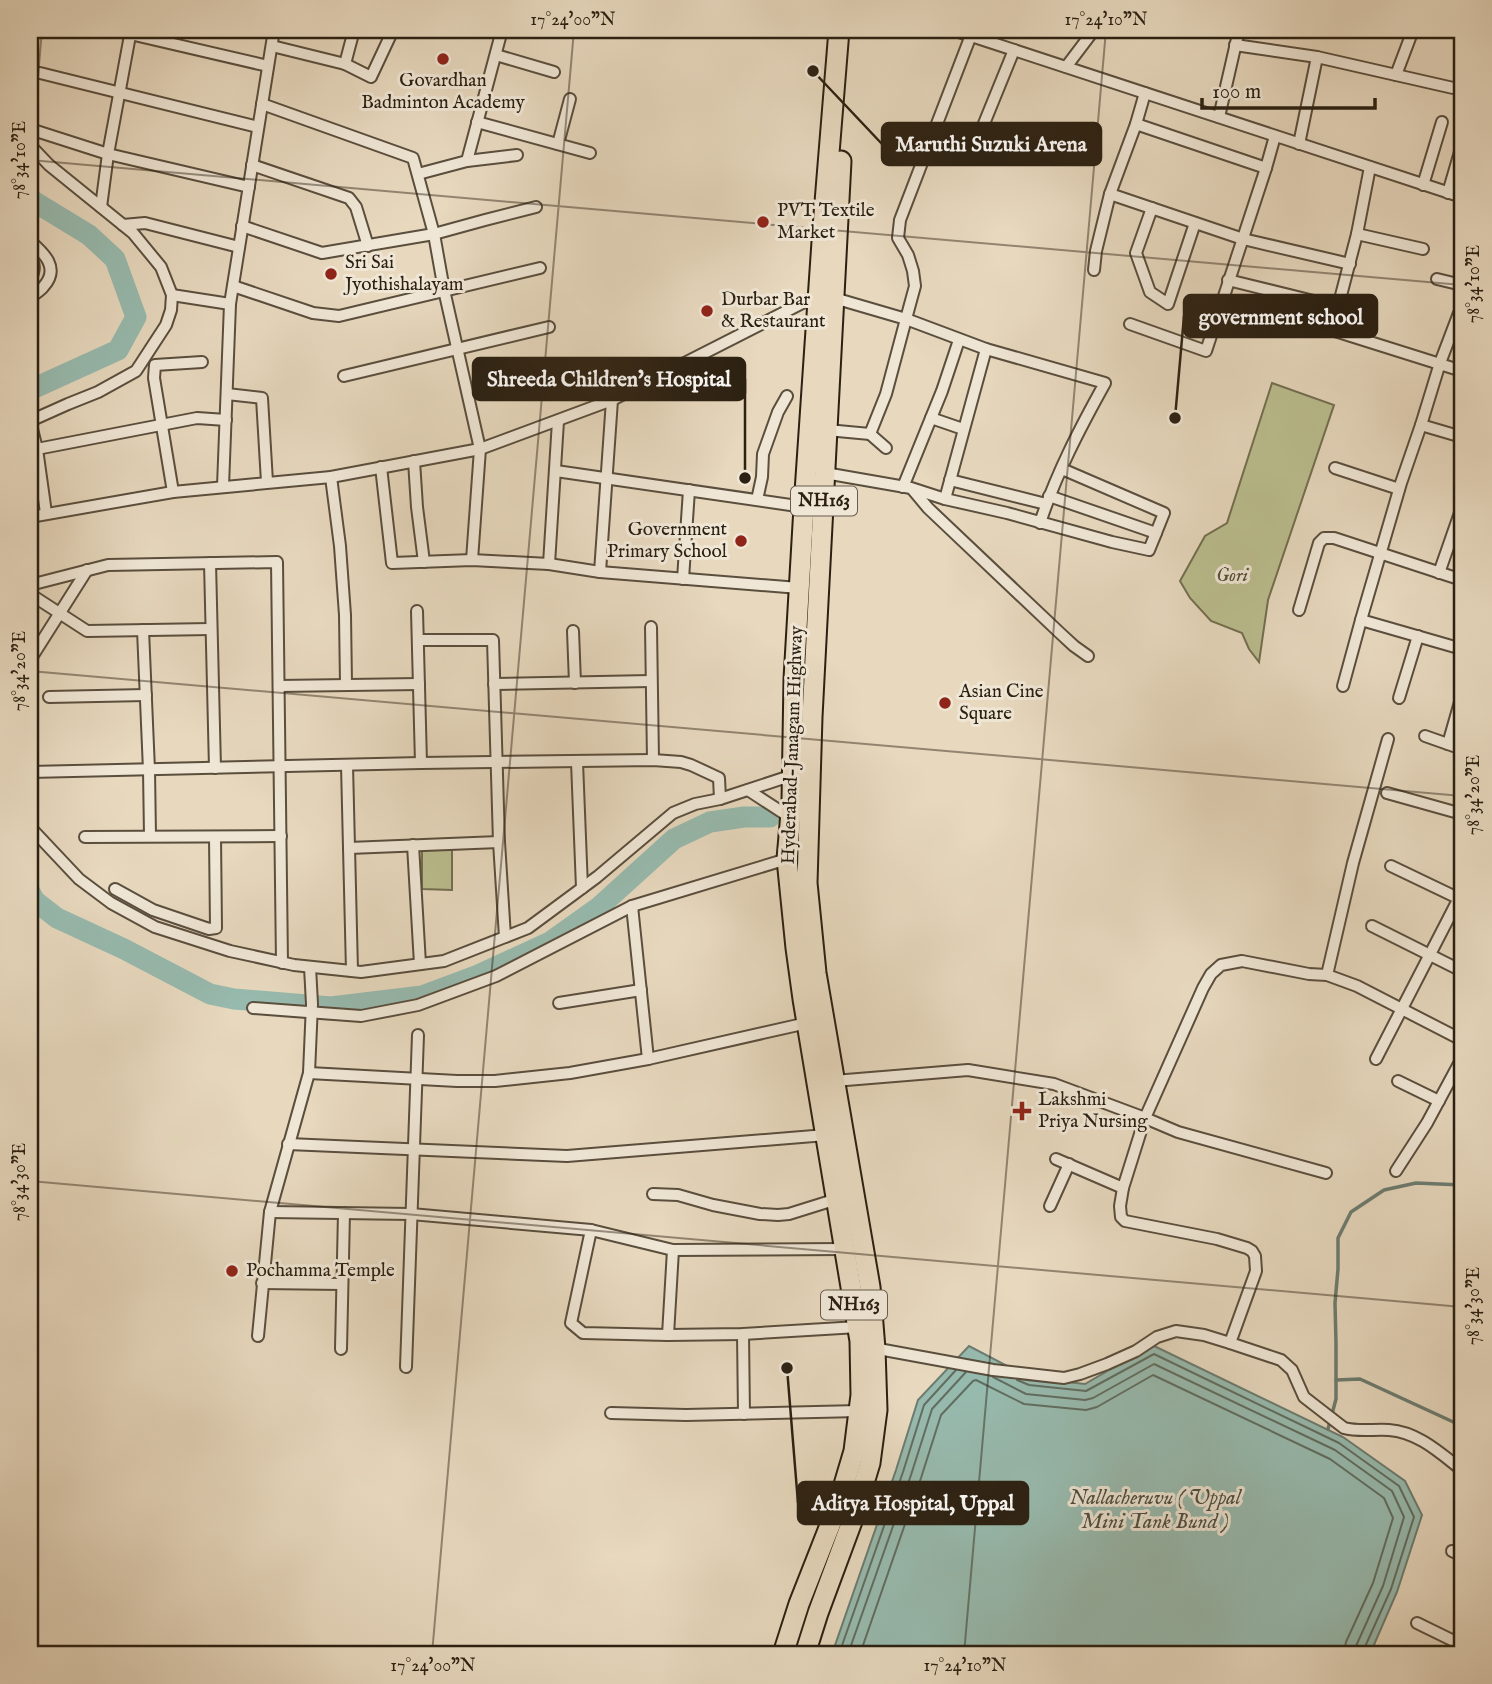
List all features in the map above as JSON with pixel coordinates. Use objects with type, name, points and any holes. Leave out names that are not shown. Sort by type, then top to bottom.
[{"type":"highway","name":"Hyderabad-Janagam Highway","points":[[783,1654],[799,1604],[838,1506],[854,1451],[868,1348],[870,1287],[816,973],[807,883],[812,717],[827,430],[826,297],[839,30]]},
{"type":"highway","name":"Hyderabad-Janagam Highway","points":[[805,1654],[870,1463],[877,1410],[868,1348],[858,1327],[807,1023],[787,859],[804,507],[839,190],[851,30]]},
{"type":"street","points":[[113,30],[268,66]]},
{"type":"street","points":[[223,486],[230,304],[274,30]]},
{"type":"street","points":[[345,64],[354,30]]},
{"type":"street","points":[[272,46],[345,64],[371,77],[393,30]]},
{"type":"street","points":[[467,160],[502,30]]},
{"type":"street","points":[[953,30],[972,33],[1014,50],[1462,197]]},
{"type":"street","points":[[1066,67],[1094,30]]},
{"type":"street","points":[[1219,117],[1239,30]]},
{"type":"street","points":[[1396,75],[1412,30]]},
{"type":"street","points":[[101,207],[130,32]]},
{"type":"street","points":[[870,434],[886,394],[915,286],[908,255],[898,238],[900,220],[972,33]]},
{"type":"street","points":[[1235,45],[1317,57],[1462,90]]},
{"type":"street","points":[[1014,50],[983,126],[1044,150]]},
{"type":"street","points":[[496,55],[554,72]]},
{"type":"street","points":[[1299,144],[1317,57]]},
{"type":"street","points":[[40,73],[258,127]]},
{"type":"street","points":[[1094,270],[1096,251],[1111,194],[1145,93]]},
{"type":"street","points":[[558,144],[570,99]]},
{"type":"street","points":[[262,104],[413,158],[434,234],[480,449],[472,560]]},
{"type":"street","points":[[477,122],[590,153]]},
{"type":"street","points":[[1423,185],[1442,122]]},
{"type":"street","points":[[1136,124],[1266,169]]},
{"type":"street","points":[[30,129],[108,154],[249,187]]},
{"type":"street","points":[[1130,324],[1206,351],[1275,136]]},
{"type":"street","points":[[30,145],[49,165],[133,233],[161,267],[172,295],[171,310],[155,365],[154,378],[173,492]]},
{"type":"street","points":[[1448,193],[1462,145]]},
{"type":"street","points":[[418,174],[467,160],[517,155]]},
{"type":"street","points":[[252,165],[349,198],[356,207],[368,246]]},
{"type":"street","points":[[1370,167],[1335,331],[1462,371]]},
{"type":"street","points":[[1111,194],[1243,239],[1350,264]]},
{"type":"street","points":[[243,226],[323,253],[434,234],[536,208]]},
{"type":"street","points":[[1152,208],[1136,253],[1150,292],[1168,304],[1195,223]]},
{"type":"street","points":[[123,225],[145,223],[239,247]]},
{"type":"street","points":[[1357,234],[1423,249]]},
{"type":"street","points":[[30,241],[50,262],[50,275],[44,286],[30,298]]},
{"type":"street","points":[[30,257],[46,256]]},
{"type":"street","points":[[30,257],[34,263],[31,274],[50,271]]},
{"type":"street","points":[[233,286],[313,313],[339,316],[540,268]]},
{"type":"street","points":[[1437,279],[1462,285]]},
{"type":"street","points":[[1228,280],[1338,307]]},
{"type":"street","points":[[172,295],[230,304]]},
{"type":"street","points":[[30,517],[173,492],[331,477],[480,449],[612,400],[826,297],[906,319],[986,349],[1105,383],[1079,431],[1047,500],[1040,523]]},
{"type":"street","points":[[1343,686],[1399,489],[1459,313]]},
{"type":"street","points":[[46,513],[34,468],[37,449],[30,421],[98,393],[136,371],[166,325]]},
{"type":"street","points":[[344,376],[549,327]]},
{"type":"street","points":[[907,488],[959,340]]},
{"type":"street","points":[[945,499],[986,349]]},
{"type":"street","points":[[148,354],[155,365]]},
{"type":"street","points":[[155,365],[202,362]]},
{"type":"street","points":[[227,394],[262,398],[267,482]]},
{"type":"street","points":[[757,500],[763,454],[778,412],[787,396]]},
{"type":"street","points":[[600,572],[612,400]]},
{"type":"street","points":[[37,449],[197,418],[226,420]]},
{"type":"street","points":[[931,418],[963,429]]},
{"type":"street","points":[[548,565],[558,421]]},
{"type":"street","points":[[1421,425],[1462,437]]},
{"type":"street","points":[[827,430],[870,434],[886,448]]},
{"type":"street","points":[[414,461],[424,562]]},
{"type":"street","points":[[381,467],[392,563],[472,560],[683,579],[755,581],[799,588]]},
{"type":"street","points":[[1335,468],[1399,489]]},
{"type":"street","points":[[825,473],[907,488],[1149,550],[1164,513],[1062,469]]},
{"type":"street","points":[[556,471],[757,500],[769,505],[804,507]]},
{"type":"street","points":[[331,477],[345,615],[345,684]]},
{"type":"street","points":[[950,480],[1047,500],[1156,533]]},
{"type":"street","points":[[907,488],[1061,634],[1088,656]]},
{"type":"street","points":[[683,579],[689,490]]},
{"type":"street","points":[[1439,573],[1462,506]]},
{"type":"street","points":[[1299,610],[1320,542],[1324,538],[1334,538],[1462,580]]},
{"type":"street","points":[[30,585],[108,565],[277,562],[282,963]]},
{"type":"street","points":[[210,563],[215,768]]},
{"type":"street","points":[[30,660],[87,570]]},
{"type":"street","points":[[30,594],[87,631],[211,629]]},
{"type":"street","points":[[417,611],[421,763]]},
{"type":"street","points":[[1361,620],[1462,649]]},
{"type":"street","points":[[650,627],[653,760]]},
{"type":"street","points":[[143,630],[150,836]]},
{"type":"street","points":[[573,631],[575,682]]},
{"type":"street","points":[[1399,698],[1418,636]]},
{"type":"street","points":[[418,640],[493,640],[499,842],[505,937]]},
{"type":"street","points":[[494,684],[651,681]]},
{"type":"street","points":[[279,686],[419,684]]},
{"type":"street","points":[[49,697],[146,695]]},
{"type":"street","points":[[1448,744],[1462,695]]},
{"type":"street","points":[[1425,736],[1462,749]]},
{"type":"street","points":[[1327,975],[1353,863],[1388,739]]},
{"type":"street","points":[[30,772],[653,760],[681,762],[719,778],[720,799]]},
{"type":"street","points":[[577,762],[582,888]]},
{"type":"street","points":[[347,765],[352,971]]},
{"type":"street","points":[[30,827],[79,879],[111,903],[155,927],[230,951],[282,963],[361,972],[444,961],[528,928],[582,888],[673,813],[793,775]]},
{"type":"street","points":[[748,790],[791,818]]},
{"type":"street","points":[[1387,793],[1462,814]]},
{"type":"street","points":[[85,837],[281,836]]},
{"type":"street","points":[[115,890],[153,910],[209,929],[216,928],[215,837]]},
{"type":"street","points":[[349,848],[499,842]]},
{"type":"street","points":[[413,845],[421,964]]},
{"type":"street","points":[[253,1008],[361,1016],[418,1005],[496,976],[632,906],[787,859]]},
{"type":"street","points":[[1376,1059],[1461,895],[1391,866]]},
{"type":"street","points":[[632,906],[648,1059]]},
{"type":"street","points":[[1372,926],[1462,971]]},
{"type":"street","points":[[1230,1343],[1256,1271],[1252,1251],[1217,1239],[1125,1221],[1121,1217],[1120,1206],[1145,1118],[1203,988],[1214,970],[1221,965],[1242,961],[1327,975],[1357,986],[1462,1040]]},
{"type":"street","points":[[258,1336],[270,1212],[309,1073],[312,1012],[310,967]]},
{"type":"street","points":[[559,1003],[641,990]]},
{"type":"street","points":[[309,1073],[495,1081],[570,1073],[648,1059],[807,1023]]},
{"type":"street","points":[[405,1367],[418,1035]]},
{"type":"street","points":[[1396,1171],[1427,1123],[1462,1058]]},
{"type":"street","points":[[834,1081],[968,1070],[1055,1084],[1201,1140],[1326,1173]]},
{"type":"street","points":[[1398,1081],[1439,1101]]},
{"type":"street","points":[[288,1144],[567,1156],[826,1135]]},
{"type":"street","points":[[1056,1159],[1123,1188]]},
{"type":"street","points":[[1049,1206],[1069,1164]]},
{"type":"street","points":[[653,1194],[678,1195],[713,1205],[778,1215],[837,1199]]},
{"type":"street","points":[[270,1212],[411,1214],[591,1230],[673,1250],[845,1250]]},
{"type":"street","points":[[341,1349],[344,1213]]},
{"type":"street","points":[[591,1230],[571,1323],[583,1333],[743,1334],[858,1327]]},
{"type":"street","points":[[668,1335],[673,1250]]},
{"type":"street","points":[[262,1283],[342,1284]]},
{"type":"street","points":[[868,1348],[993,1370],[1064,1378],[1136,1352],[1157,1337],[1176,1331],[1204,1335],[1280,1360],[1292,1370],[1304,1397],[1344,1428],[1407,1433],[1421,1439],[1462,1469]]},
{"type":"street","points":[[743,1334],[744,1414]]},
{"type":"street","points":[[611,1413],[686,1415],[859,1411]]},
{"type":"street","points":[[1417,1623],[1462,1645]]},
{"type":"green space","name":"Gori","points":[[1272,383],[1334,405],[1268,600],[1259,662],[1242,633],[1211,621],[1190,598],[1180,581],[1205,536],[1227,523]]},
{"type":"green space","points":[[422,850],[452,850],[452,890],[422,889]]},
{"type":"water","name":"Nallacheruvu ( Uppal Mini Tank Bund )","points":[[1152,1345],[1343,1437],[1405,1481],[1422,1515],[1397,1592],[1370,1654],[832,1654],[918,1400],[969,1346],[1030,1378],[1085,1384]]},
{"type":"waterway","points":[[30,199],[89,235],[115,259],[136,317],[118,350],[30,390]]},
{"type":"waterway","points":[[30,892],[35,901],[57,918],[210,994],[234,999],[331,1007],[422,996],[478,975],[550,942],[599,907],[674,839],[710,822],[744,817],[770,817]]},
{"type":"waterway","points":[[1336,1380],[1338,1238],[1351,1212],[1384,1190],[1416,1183],[1462,1185]]},
{"type":"waterway","points":[[1328,1429],[1336,1399],[1336,1380],[1360,1379],[1462,1426]]},
{"type":"place","name":"Govardhan Badminton Academy","points":[[443,59]]},
{"type":"place","name":"Maruthi Suzuki Arena","points":[[813,71]]},
{"type":"place","name":"PVT Textile Market","points":[[763,222]]},
{"type":"place","name":"Sri Sai Jyothishalayam","points":[[331,274]]},
{"type":"place","name":"Durbar Bar & Restaurant","points":[[707,311]]},
{"type":"place","name":"government school","points":[[1175,418]]},
{"type":"place","name":"Shreeda Children's Hospital","points":[[745,478]]},
{"type":"place","name":"Government Primary School","points":[[741,541]]},
{"type":"place","name":"Asian Cine Square","points":[[945,703]]},
{"type":"place","name":"Lakshmi Priya Nursing","points":[[1022,1111]]},
{"type":"place","name":"Pochamma Temple","points":[[232,1271]]},
{"type":"place","name":"Aditya Hospital, Uppal","points":[[787,1368]]}]
